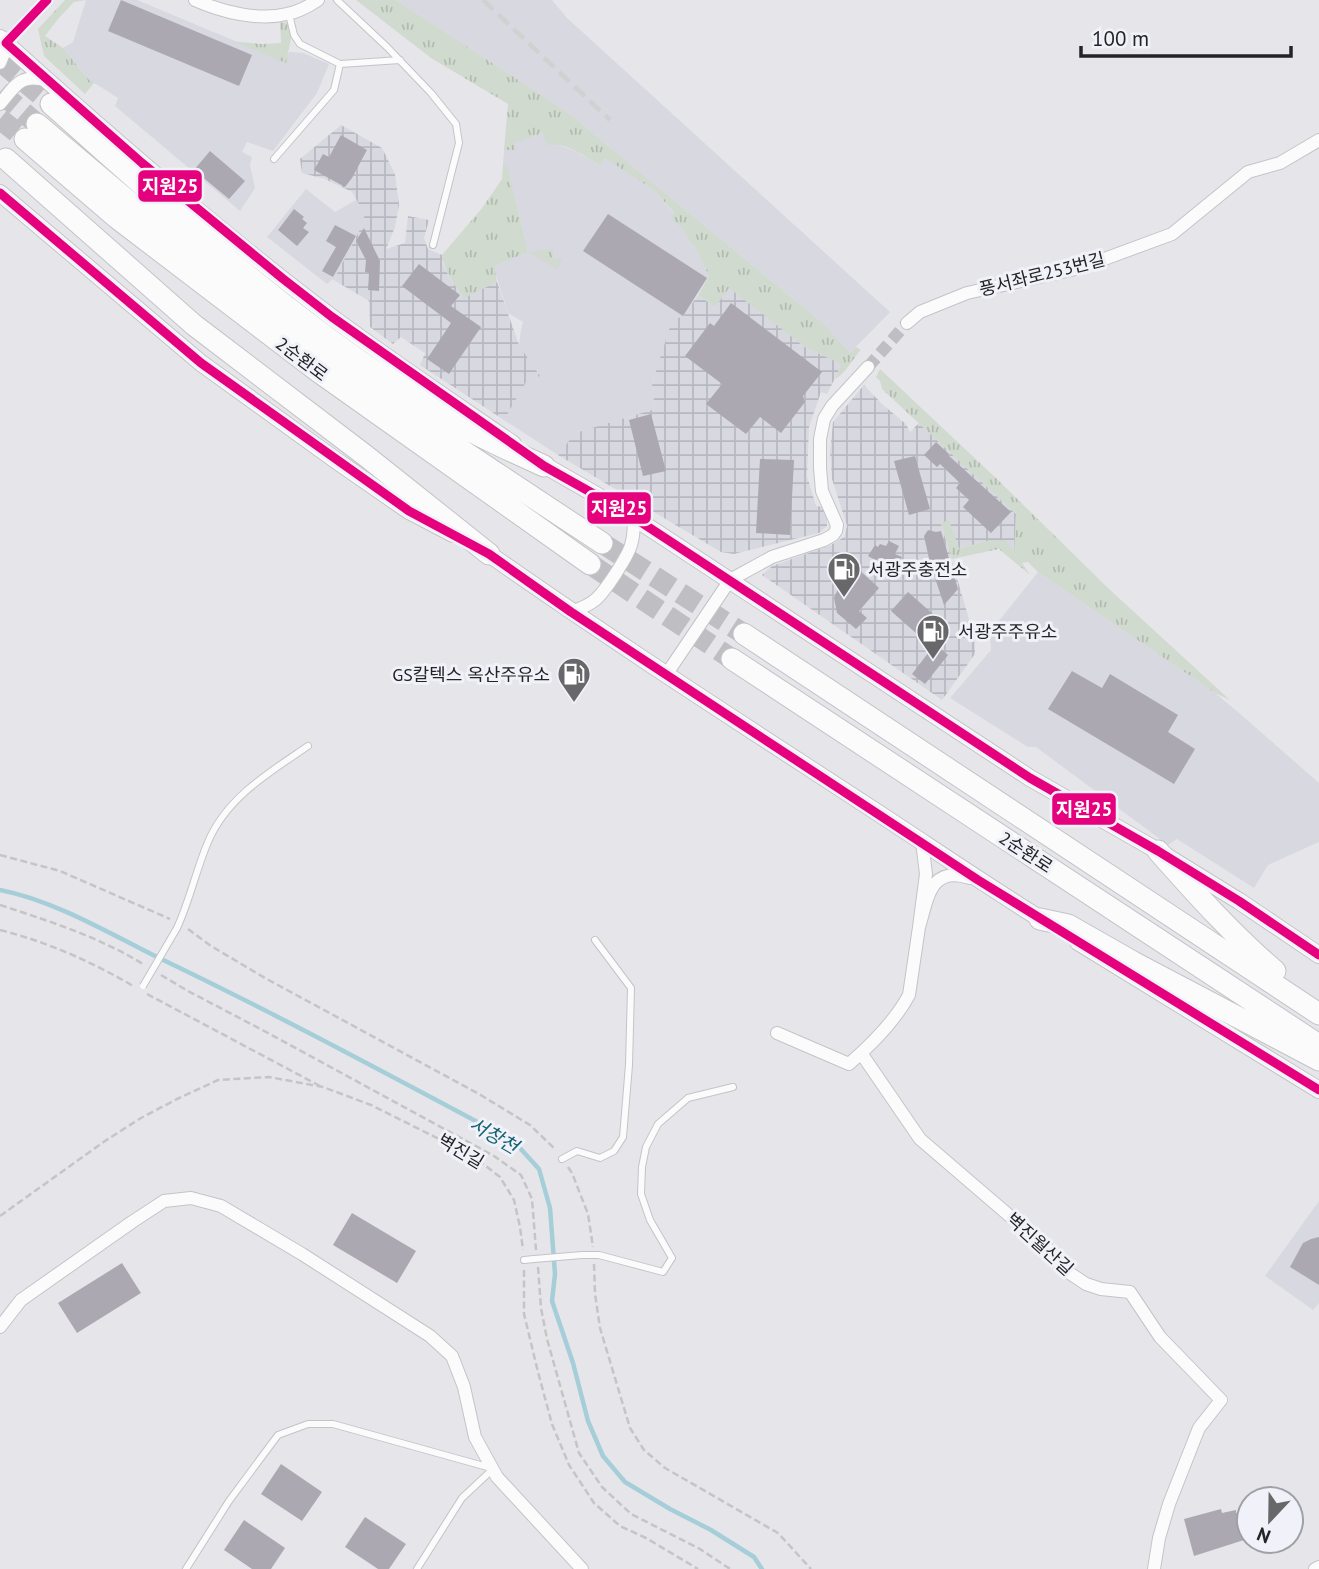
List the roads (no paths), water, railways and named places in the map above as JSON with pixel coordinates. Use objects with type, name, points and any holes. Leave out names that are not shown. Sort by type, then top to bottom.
[{"type":"highway","points":[[51,104],[208,242],[301,318],[416,398],[466,429],[544,466]]},
{"type":"highway","name":"2순환로","points":[[590,564],[319,372],[117,218],[31,132],[155,223],[302,339],[424,425],[602,543]]},
{"type":"highway","points":[[6,159],[194,325],[489,554]]},
{"type":"highway","name":"2순환로","points":[[744,634],[1319,1012]]},
{"type":"highway","name":"2순환로","points":[[732,659],[1319,1045]]},
{"type":"highway","points":[[1158,850],[1242,943],[1319,1012]]},
{"type":"highway","points":[[1040,919],[1068,925],[1319,1060]]},
{"type":"street","points":[[2,41],[47,0]]},
{"type":"street","points":[[195,0],[226,10],[267,16],[289,14],[318,0]]},
{"type":"street","points":[[0,63],[5,51],[2,41]]},
{"type":"street","points":[[2,41],[195,208],[291,286],[544,466],[634,518],[1030,778],[1158,850],[1319,955]]},
{"type":"street","points":[[0,104],[19,81],[33,77],[48,81]]},
{"type":"street","name":"풍서좌로253번길","points":[[907,323],[920,312],[967,293],[1080,268],[1172,234],[1248,172],[1280,163],[1319,140]]},
{"type":"street","points":[[0,193],[211,371],[409,511],[489,554],[571,612],[978,880],[1319,1090]]},
{"type":"street","points":[[666,675],[730,580],[772,557],[824,540],[836,531],[837,525],[822,491],[820,439],[824,419],[832,406],[869,367]]},
{"type":"street","points":[[571,612],[583,608],[604,591],[631,548],[634,518]]},
{"type":"street","points":[[777,1033],[849,1064],[862,1054],[898,1012],[909,995],[919,927],[926,874],[922,842]]},
{"type":"street","points":[[919,927],[929,894],[941,878],[957,873],[978,880]]},
{"type":"street","name":"벽진월산길","points":[[862,1054],[920,1139],[1047,1248],[1065,1270],[1086,1284],[1101,1289],[1130,1292],[1160,1337],[1221,1400],[1199,1428],[1190,1449],[1169,1504],[1154,1569]]},
{"type":"street","points":[[0,1327],[21,1300],[164,1201],[191,1198],[221,1206],[430,1336],[452,1356],[464,1387],[475,1437],[497,1476],[582,1569]]},
{"type":"lane","points":[[337,0],[400,60],[456,124],[459,143],[433,245]]},
{"type":"lane","points":[[289,14],[294,35],[300,44],[340,64],[400,60]]},
{"type":"lane","points":[[274,159],[334,90],[340,64]]},
{"type":"lane","points":[[141,988],[178,925],[208,841],[222,818],[252,784],[308,746]]},
{"type":"lane","points":[[562,1158],[577,1151],[600,1158],[614,1151],[623,1137],[629,1065],[631,988],[596,940]]},
{"type":"lane","points":[[524,1259],[535,1256],[599,1255],[663,1272],[672,1258],[650,1220],[641,1194],[646,1147],[658,1124],[688,1098],[733,1087]]},
{"type":"lane","points":[[186,1569],[229,1501],[278,1434],[308,1424],[332,1424],[493,1469]]},
{"type":"lane","points":[[417,1569],[462,1498],[493,1469]]},
{"type":"waterway","name":"서창천","points":[[0,890],[61,909],[100,928],[322,1040],[485,1126],[519,1147],[539,1169],[550,1208],[555,1274],[552,1301],[573,1363],[588,1421],[603,1456],[625,1482],[754,1557],[762,1569]]},
{"type":"tunnel","points":[[0,61],[51,104]]},
{"type":"tunnel","points":[[0,92],[37,124]]},
{"type":"tunnel","points":[[0,119],[25,139]]},
{"type":"tunnel","points":[[868,367],[907,323]]},
{"type":"tunnel","points":[[602,543],[744,634]]},
{"type":"tunnel","points":[[590,564],[732,659]]},
{"type":"railway","points":[[483,0],[610,120]]},
{"type":"place","name":"서광주충전소","points":[[844,599]]},
{"type":"place","name":"서광주주유소","points":[[933,661]]},
{"type":"place","name":"GS칼텍스 옥산주유소","points":[[574,704]]}]
